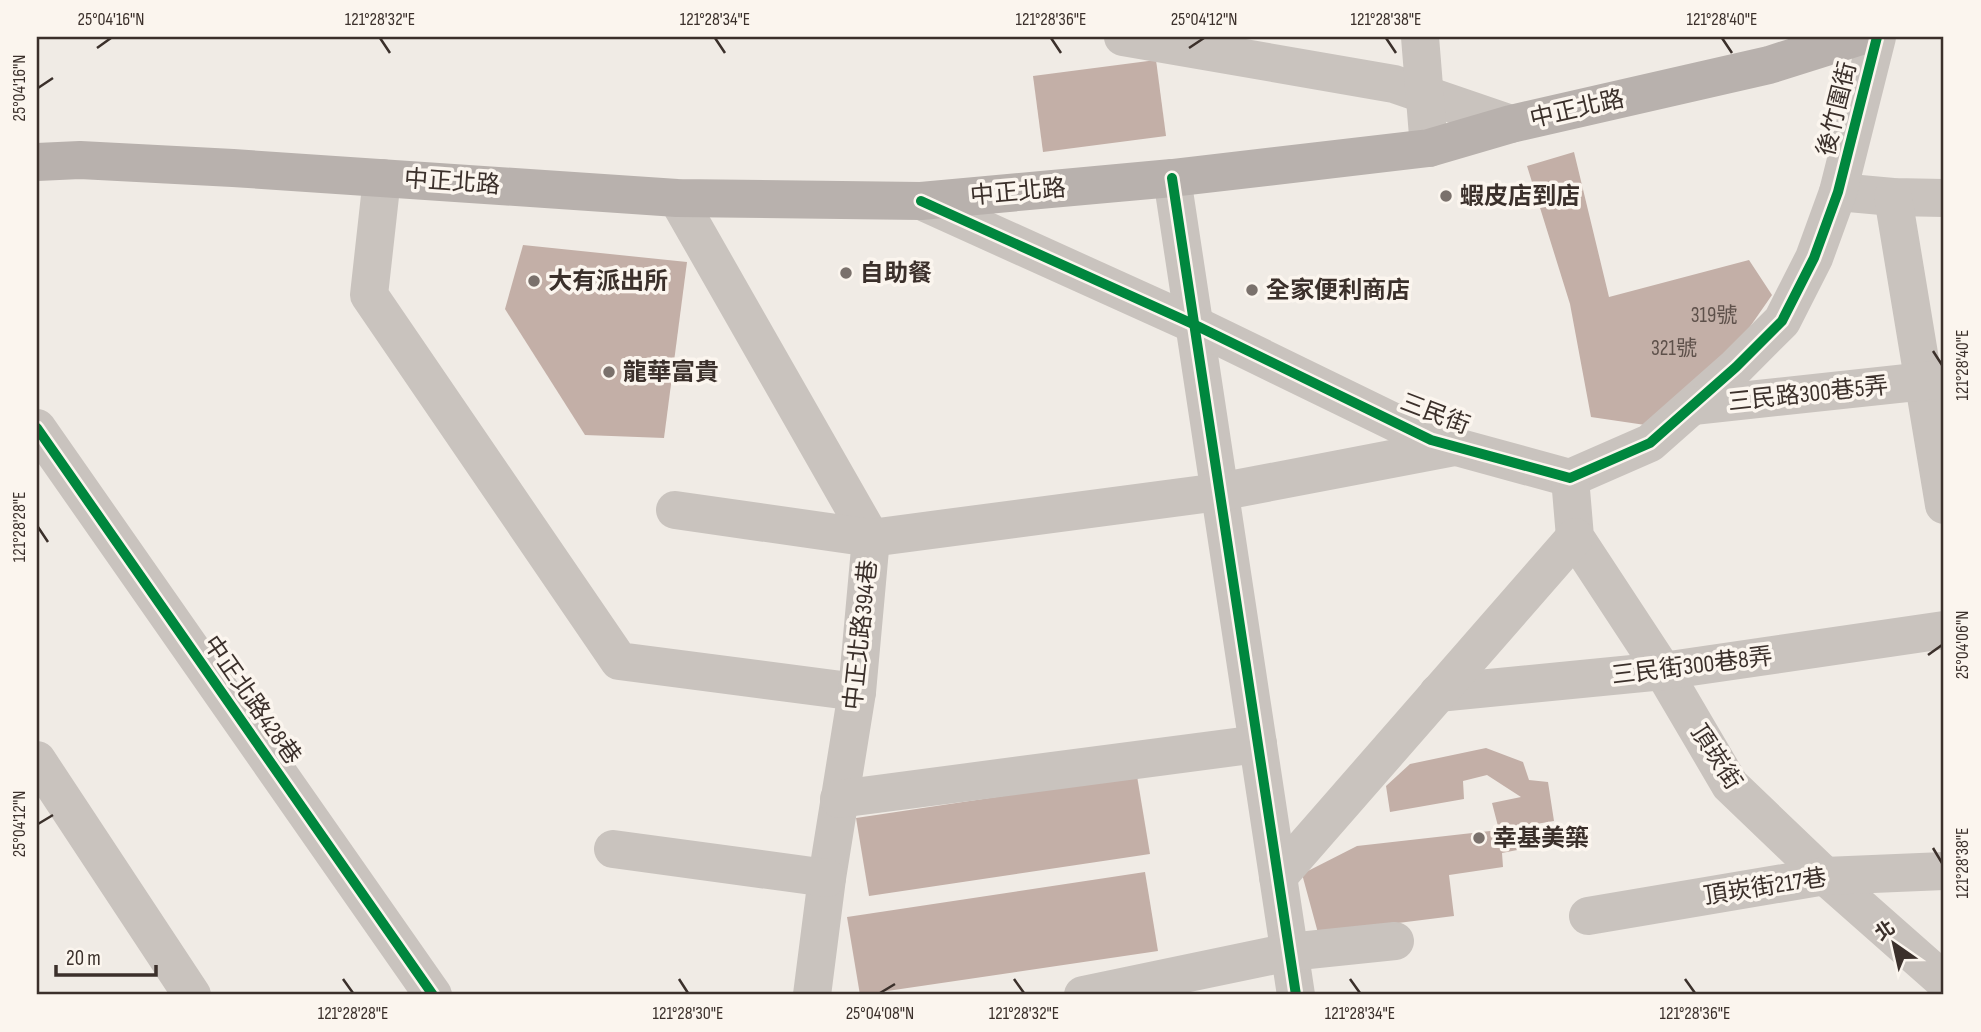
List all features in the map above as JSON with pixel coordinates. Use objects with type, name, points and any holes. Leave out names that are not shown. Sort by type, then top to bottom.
[{"type":"main road","name":"中正北路","points":[[37,162],[80,160],[677,198],[921,201],[1172,178],[1429,148],[1511,124],[1769,65],[1857,37]]},
{"type":"street","points":[[1123,37],[1394,84],[1511,124]]},
{"type":"street","points":[[1420,37],[1429,148]]},
{"type":"street","name":"後竹圍街","points":[[1838,192],[1877,37]]},
{"type":"street","points":[[382,178],[369,295],[619,661],[857,692]]},
{"type":"street","points":[[1172,178],[1296,995]]},
{"type":"street","points":[[1570,478],[1650,443],[1782,321],[1814,258],[1838,192],[1944,198]]},
{"type":"street","points":[[1893,197],[1934,380],[1944,505]]},
{"type":"street","name":"中正北路394巷","points":[[677,198],[871,538],[857,692],[827,878],[812,995]]},
{"type":"street","name":"三民街","points":[[921,201],[1194,324],[1431,440],[1570,478]]},
{"type":"street","name":"三民路300巷5弄","points":[[1693,406],[1934,380]]},
{"type":"street","name":"中正北路428巷","points":[[37,428],[50,474],[433,995]]},
{"type":"street","points":[[675,510],[871,538],[1219,492],[1456,447]]},
{"type":"street","name":"頂崁街","points":[[1570,478],[1575,537],[1663,671],[1730,785],[1825,876],[1944,981]]},
{"type":"street","points":[[1278,877],[1575,537]]},
{"type":"street","name":"三民街300巷8弄","points":[[1438,693],[1663,671],[1944,630]]},
{"type":"street","points":[[839,799],[1258,744]]},
{"type":"street","points":[[37,760],[191,995]]},
{"type":"street","points":[[613,849],[827,878]]},
{"type":"street","name":"頂崁街217巷","points":[[1588,916],[1825,876],[1944,871]]},
{"type":"street","points":[[1083,995],[1165,986],[1289,952],[1395,940]]},
{"type":"building","points":[[1156,60],[1166,136],[1043,152],[1033,76]]},
{"type":"building","points":[[1574,152],[1609,297],[1749,260],[1772,295],[1731,354],[1652,426],[1591,417],[1570,304],[1527,166]]},
{"type":"building","name":"龍華富貴","points":[[523,245],[687,262],[664,438],[585,435],[505,309]]},
{"type":"building","name":"幸基美築","points":[[1486,748],[1523,762],[1529,780],[1548,782],[1554,821],[1530,825],[1532,847],[1502,853],[1503,867],[1449,875],[1454,916],[1318,933],[1302,874],[1357,846],[1499,830],[1492,803],[1521,797],[1487,775],[1463,781],[1464,799],[1390,812],[1386,786],[1410,764]]},
{"type":"building","points":[[1137,776],[1150,854],[869,896],[856,818]]},
{"type":"building","points":[[1145,872],[1158,951],[860,995],[847,917]]},
{"type":"cycle path","points":[[921,201],[1193,324],[1431,440],[1570,478],[1650,443],[1736,367],[1782,321],[1814,258],[1838,192],[1877,37]]},
{"type":"cycle path","points":[[1172,178],[1296,995]]},
{"type":"cycle path","points":[[37,428],[433,995]]},
{"type":"place","name":"蝦皮店到店","points":[[1446,196]]},
{"type":"place","name":"自助餐","points":[[846,273]]},
{"type":"place","name":"大有派出所","points":[[534,281]]},
{"type":"place","name":"全家便利商店","points":[[1252,290]]},
{"type":"place","name":"龍華富貴","points":[[609,372]]},
{"type":"place","name":"幸基美築","points":[[1479,838]]}]
